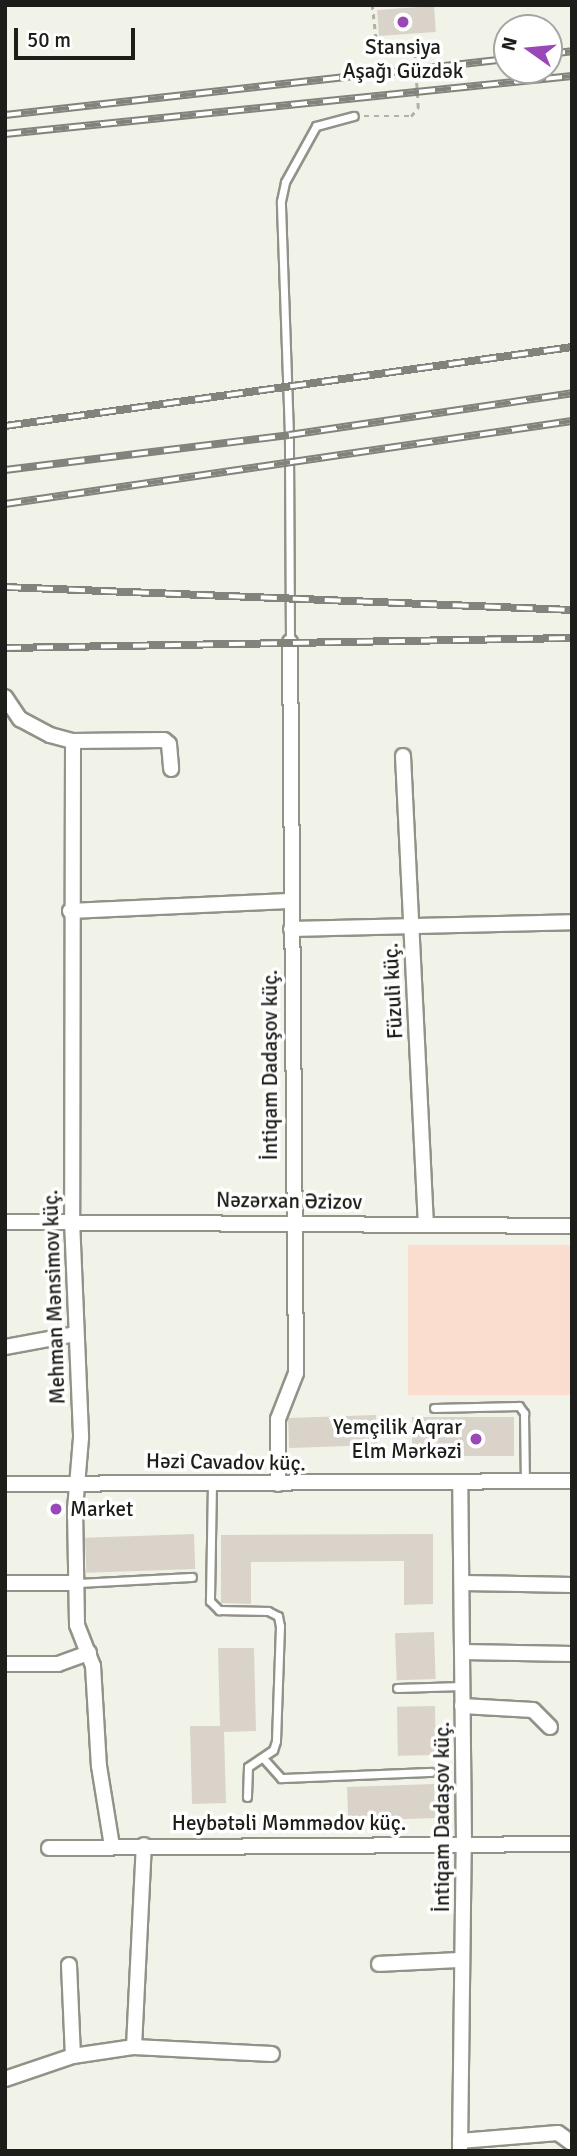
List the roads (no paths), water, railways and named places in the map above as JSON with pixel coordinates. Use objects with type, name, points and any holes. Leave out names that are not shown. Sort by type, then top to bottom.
[{"type":"street","name":"İntiqam Dadaşov küç.","points":[[278,1484],[278,1419],[296,1373],[291,1222],[290,642]]},
{"type":"street","points":[[5,697],[32,728],[73,741],[164,740],[169,744],[171,769]]},
{"type":"street","name":"Mehman Mənsimov küç.","points":[[73,741],[70,911],[72,1220],[81,1438],[77,1625],[89,1653],[112,1846]]},
{"type":"street","name":"Füzuli küç.","points":[[403,756],[426,1224]]},
{"type":"street","points":[[70,911],[289,901]]},
{"type":"street","points":[[291,929],[410,929],[572,922]]},
{"type":"street","name":"Nəzərxan Əzizov","points":[[5,1222],[72,1220],[572,1226]]},
{"type":"street","points":[[5,1347],[75,1334]]},
{"type":"street","name":"Həzi Cavadov küç.","points":[[5,1483],[572,1481]]},
{"type":"street","name":"İntiqam Dadaşov küç.","points":[[460,1483],[464,1843],[460,2146]]},
{"type":"street","points":[[5,1584],[76,1583]]},
{"type":"street","points":[[462,1583],[572,1585]]},
{"type":"street","points":[[463,1652],[572,1654]]},
{"type":"street","points":[[5,1664],[58,1664],[89,1653]]},
{"type":"street","points":[[462,1706],[533,1710],[550,1727]]},
{"type":"street","name":"Heybətəli Məmmədov küç.","points":[[49,1848],[572,1844]]},
{"type":"street","points":[[134,2047],[144,1846]]},
{"type":"street","points":[[379,1964],[462,1961]]},
{"type":"street","points":[[69,1965],[73,2056]]},
{"type":"street","points":[[5,2079],[73,2056],[134,2047],[272,2054]]},
{"type":"street","points":[[460,2146],[558,2133],[572,2143]]},
{"type":"lane","points":[[290,642],[290,448],[281,201],[285,182],[316,126],[354,116]]},
{"type":"lane","points":[[434,1408],[519,1406],[524,1413],[525,1482]]},
{"type":"lane","points":[[212,1483],[211,1601],[219,1610],[268,1611],[278,1616],[280,1626],[276,1741],[263,1758],[248,1767],[247,1797]]},
{"type":"lane","points":[[76,1583],[192,1577]]},
{"type":"lane","points":[[397,1688],[463,1686]]},
{"type":"lane","points":[[263,1758],[281,1778],[431,1772]]},
{"type":"railway","points":[[563,52],[572,51]]},
{"type":"railway","points":[[5,115],[493,61]]},
{"type":"railway","points":[[5,134],[572,76]]},
{"type":"railway","points":[[5,426],[572,347]]},
{"type":"railway","points":[[5,470],[289,435],[572,393]]},
{"type":"railway","points":[[5,504],[572,421]]},
{"type":"railway","points":[[5,587],[572,610]]},
{"type":"railway","points":[[5,648],[572,638]]},
{"type":"place","name":"Stansiya Aşağı Güzdək","points":[[403,22]]},
{"type":"place","name":"Yemçilik Aqrar Elm Mərkəzi","points":[[476,1439]]},
{"type":"place","name":"Market","points":[[56,1509]]}]
